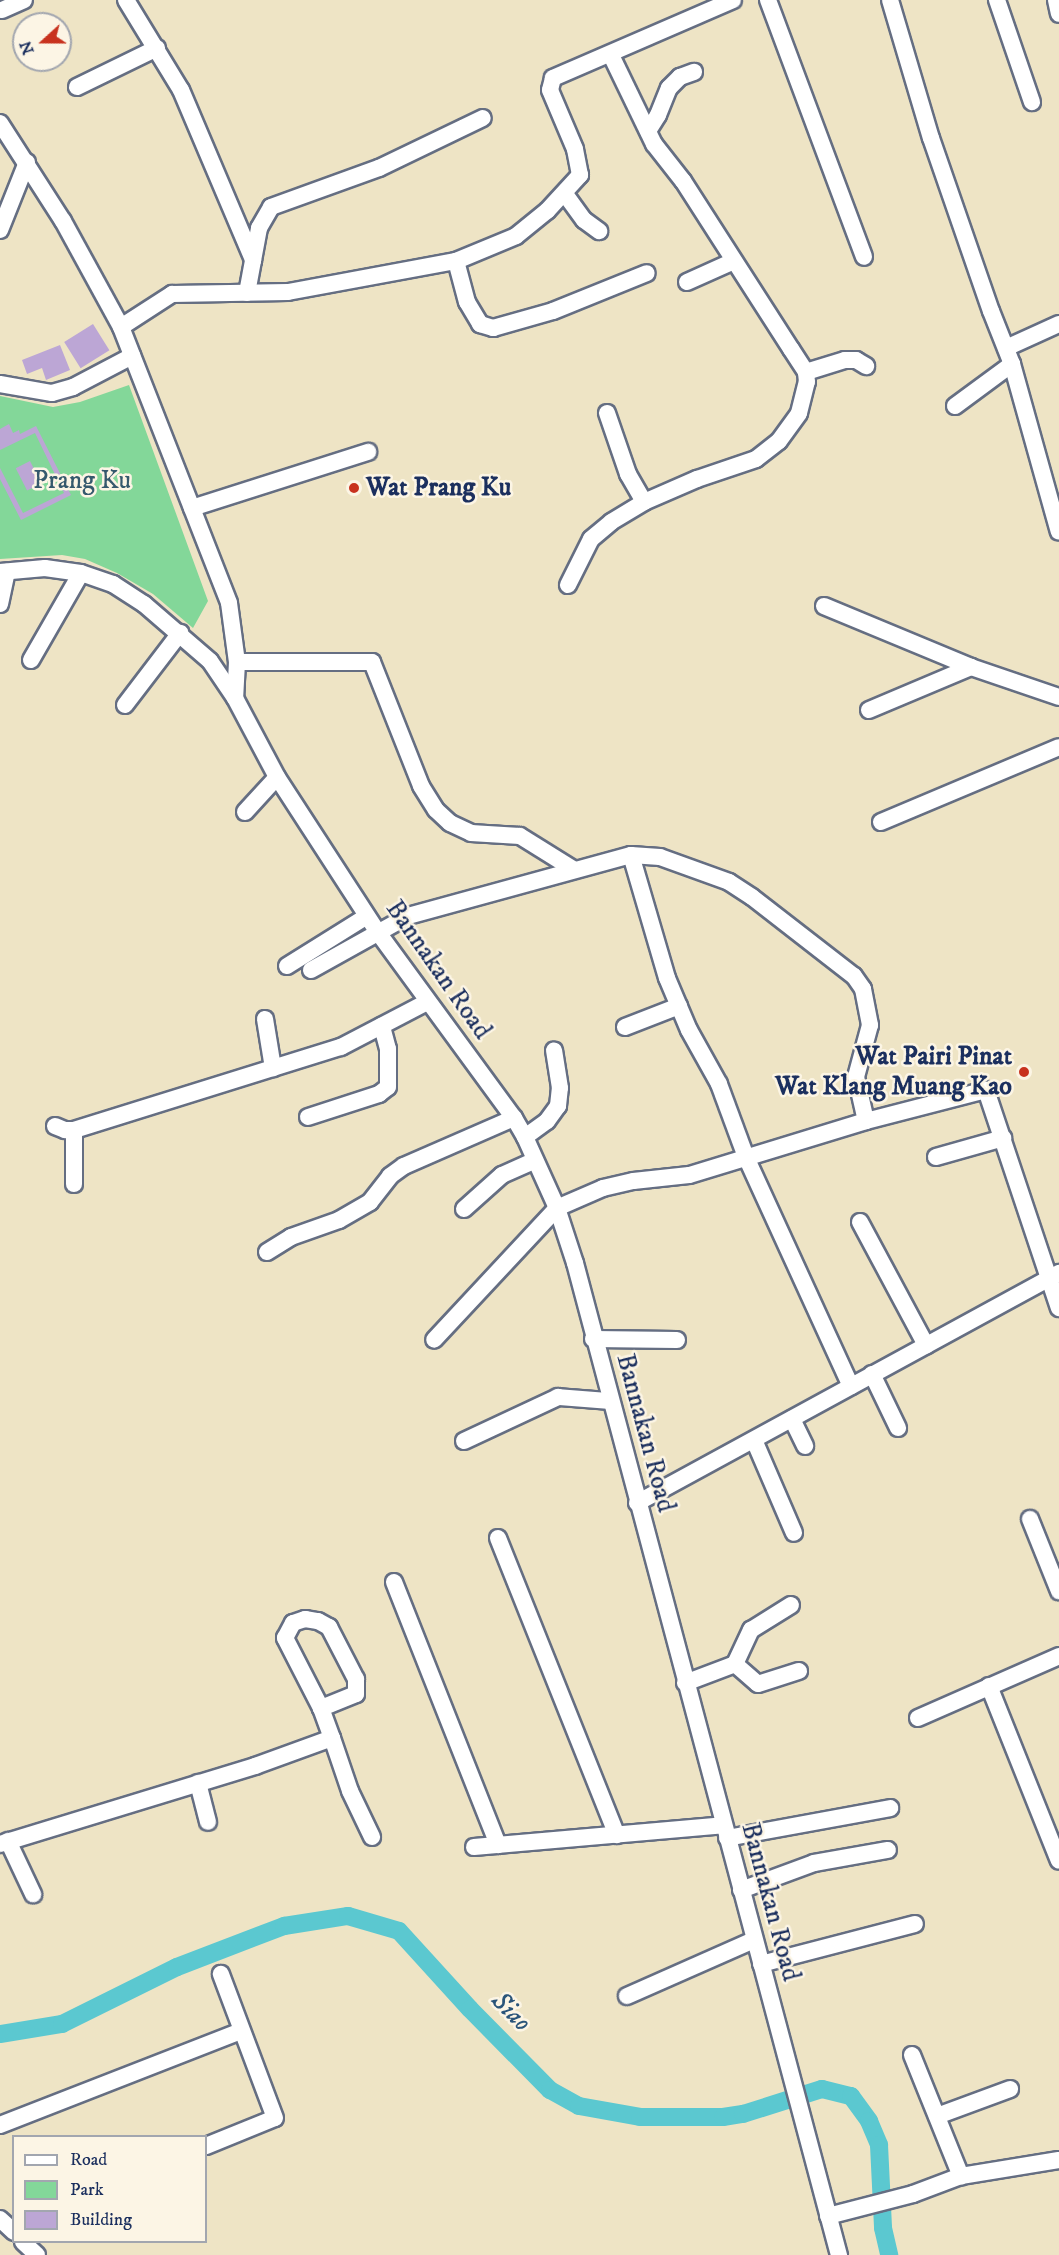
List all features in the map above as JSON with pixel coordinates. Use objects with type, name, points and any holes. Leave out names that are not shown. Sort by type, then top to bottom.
[{"type":"street","points":[[126,0],[181,90],[253,261]]},
{"type":"street","points":[[121,327],[172,294],[288,292],[456,261],[516,236],[565,194],[580,175],[581,169],[550,83],[553,78],[611,55],[733,0]]},
{"type":"street","points":[[768,0],[864,257]]},
{"type":"street","points":[[890,0],[931,138],[991,311],[1012,364],[1059,531]]},
{"type":"street","points":[[997,0],[1032,102]]},
{"type":"street","points":[[1056,0],[1059,14]]},
{"type":"street","points":[[77,87],[157,48]]},
{"type":"street","points":[[568,585],[591,539],[611,522],[644,502],[697,479],[756,459],[779,441],[799,413],[806,395],[806,372],[683,181],[661,154],[611,55]]},
{"type":"street","points":[[648,131],[658,115],[669,88],[680,77],[694,72]]},
{"type":"street","points":[[247,293],[259,228],[271,207],[379,168],[483,118]]},
{"type":"street","points":[[0,123],[27,162],[121,327],[229,603],[237,662],[235,698]]},
{"type":"street","points":[[0,230],[27,162]]},
{"type":"street","points":[[565,194],[584,220],[599,231]]},
{"type":"street","points":[[456,261],[467,302],[480,324],[493,328],[553,311],[647,273]]},
{"type":"street","points":[[687,282],[734,261]]},
{"type":"street","points":[[1006,348],[1059,324]]},
{"type":"street","points":[[0,384],[52,393],[73,387],[132,356]]},
{"type":"street","points":[[806,372],[845,360],[856,360],[866,366]]},
{"type":"street","points":[[955,406],[1012,364]]},
{"type":"street","points":[[607,413],[628,474],[644,502]]},
{"type":"street","points":[[192,508],[368,452]]},
{"type":"street","name":"Bannakan Road","points":[[3,572],[45,568],[81,573],[112,584],[144,604],[210,661],[235,698],[277,777],[377,931],[514,1118],[525,1137],[557,1208],[839,2255]]},
{"type":"street","points":[[0,604],[3,572]]},
{"type":"street","points":[[31,660],[81,573]]},
{"type":"street","points":[[824,606],[971,667],[1059,697]]},
{"type":"street","points":[[125,705],[180,633]]},
{"type":"street","points":[[237,662],[372,662],[421,786],[436,810],[450,823],[471,832],[520,836],[573,869]]},
{"type":"street","points":[[869,710],[971,667]]},
{"type":"street","points":[[881,822],[1059,747]]},
{"type":"street","points":[[245,812],[277,777]]},
{"type":"street","points":[[631,855],[664,969],[679,1006],[719,1084],[746,1157],[851,1386]]},
{"type":"street","points":[[311,970],[377,931],[408,916],[631,855],[660,857],[729,882],[752,897],[854,976],[863,989],[870,1025],[856,1077],[866,1121]]},
{"type":"street","points":[[286,966],[367,915]]},
{"type":"street","points":[[55,1126],[65,1130],[74,1130],[341,1047],[427,1002]]},
{"type":"street","points":[[625,1027],[679,1006]]},
{"type":"street","points":[[265,1019],[273,1068]]},
{"type":"street","points":[[308,1117],[379,1094],[388,1087],[388,1049],[382,1026]]},
{"type":"street","points":[[525,1137],[547,1120],[558,1107],[560,1088],[554,1050]]},
{"type":"street","points":[[434,1340],[557,1208],[603,1188],[633,1181],[689,1175],[866,1121],[986,1090],[1054,1275],[1059,1308]]},
{"type":"street","points":[[267,1252],[291,1237],[339,1220],[370,1202],[390,1176],[404,1166],[514,1118]]},
{"type":"street","points":[[74,1130],[74,1184]]},
{"type":"street","points":[[936,1157],[1003,1138]]},
{"type":"street","points":[[464,1209],[502,1175],[535,1160]]},
{"type":"street","points":[[860,1222],[926,1345]]},
{"type":"street","points":[[637,1503],[1054,1275]]},
{"type":"street","points":[[593,1338],[677,1340]]},
{"type":"street","points":[[872,1374],[898,1428]]},
{"type":"street","points":[[464,1441],[558,1397],[609,1401]]},
{"type":"street","points":[[792,1419],[805,1446]]},
{"type":"street","points":[[754,1440],[794,1533]]},
{"type":"street","points":[[1030,1519],[1059,1591]]},
{"type":"street","points":[[498,1538],[617,1835]]},
{"type":"street","points":[[394,1582],[498,1845]]},
{"type":"street","points":[[685,1683],[735,1664],[751,1630],[791,1605]]},
{"type":"street","points":[[321,1707],[356,1694],[356,1679],[328,1627],[318,1621],[305,1619],[293,1623],[285,1638],[321,1707],[350,1791],[372,1837]]},
{"type":"street","points":[[918,1718],[1059,1656]]},
{"type":"street","points":[[735,1664],[758,1684],[799,1671]]},
{"type":"street","points":[[989,1686],[1059,1860]]},
{"type":"street","points":[[33,1894],[4,1842],[255,1766],[332,1738]]},
{"type":"street","points":[[198,1783],[208,1822]]},
{"type":"street","points":[[474,1847],[617,1835],[725,1832],[890,1808]]},
{"type":"street","points":[[741,1890],[814,1863],[888,1850]]},
{"type":"street","points":[[761,1964],[915,1924]]},
{"type":"street","points":[[627,1996],[754,1940]]},
{"type":"street","points":[[207,2146],[275,2118],[221,1974]]},
{"type":"street","points":[[0,2125],[241,2031]]},
{"type":"street","points":[[912,2055],[961,2176]]},
{"type":"street","points":[[937,2116],[1010,2089]]},
{"type":"street","points":[[828,2216],[913,2194],[961,2176],[1059,2160]]},
{"type":"street","points":[[0,2219],[12,2230]]},
{"type":"street","points":[[25,2243],[37,2255]]},
{"type":"green space","name":"Prang Ku","points":[[129,385],[208,601],[193,628],[153,594],[117,573],[85,559],[62,555],[0,559],[0,396],[53,407],[80,402]]},
{"type":"building","points":[[93,324],[109,350],[81,368],[64,342]]},
{"type":"building","points":[[60,345],[70,370],[46,380],[42,368],[27,374],[22,360]]},
{"type":"building","points":[[9,424],[13,433],[19,430],[20,434],[36,426],[71,495],[21,520],[0,479],[0,468],[23,513],[64,493],[35,433],[0,450],[0,429]]},
{"type":"building","name":"Prang Ku","points":[[30,461],[41,483],[27,491],[16,468]]},
{"type":"waterway","name":"Siao","points":[[0,2034],[62,2024],[177,1967],[284,1926],[348,1916],[399,1931],[470,2009],[550,2090],[579,2106],[640,2117],[723,2117],[743,2114],[822,2089],[851,2096],[869,2121],[879,2145],[883,2228],[889,2255]]},
{"type":"place","name":"Wat Prang Ku","points":[[354,488]]},
{"type":"place","name":"Wat Pairi Pinat Wat Klang Muang Kao","points":[[1024,1072]]}]
